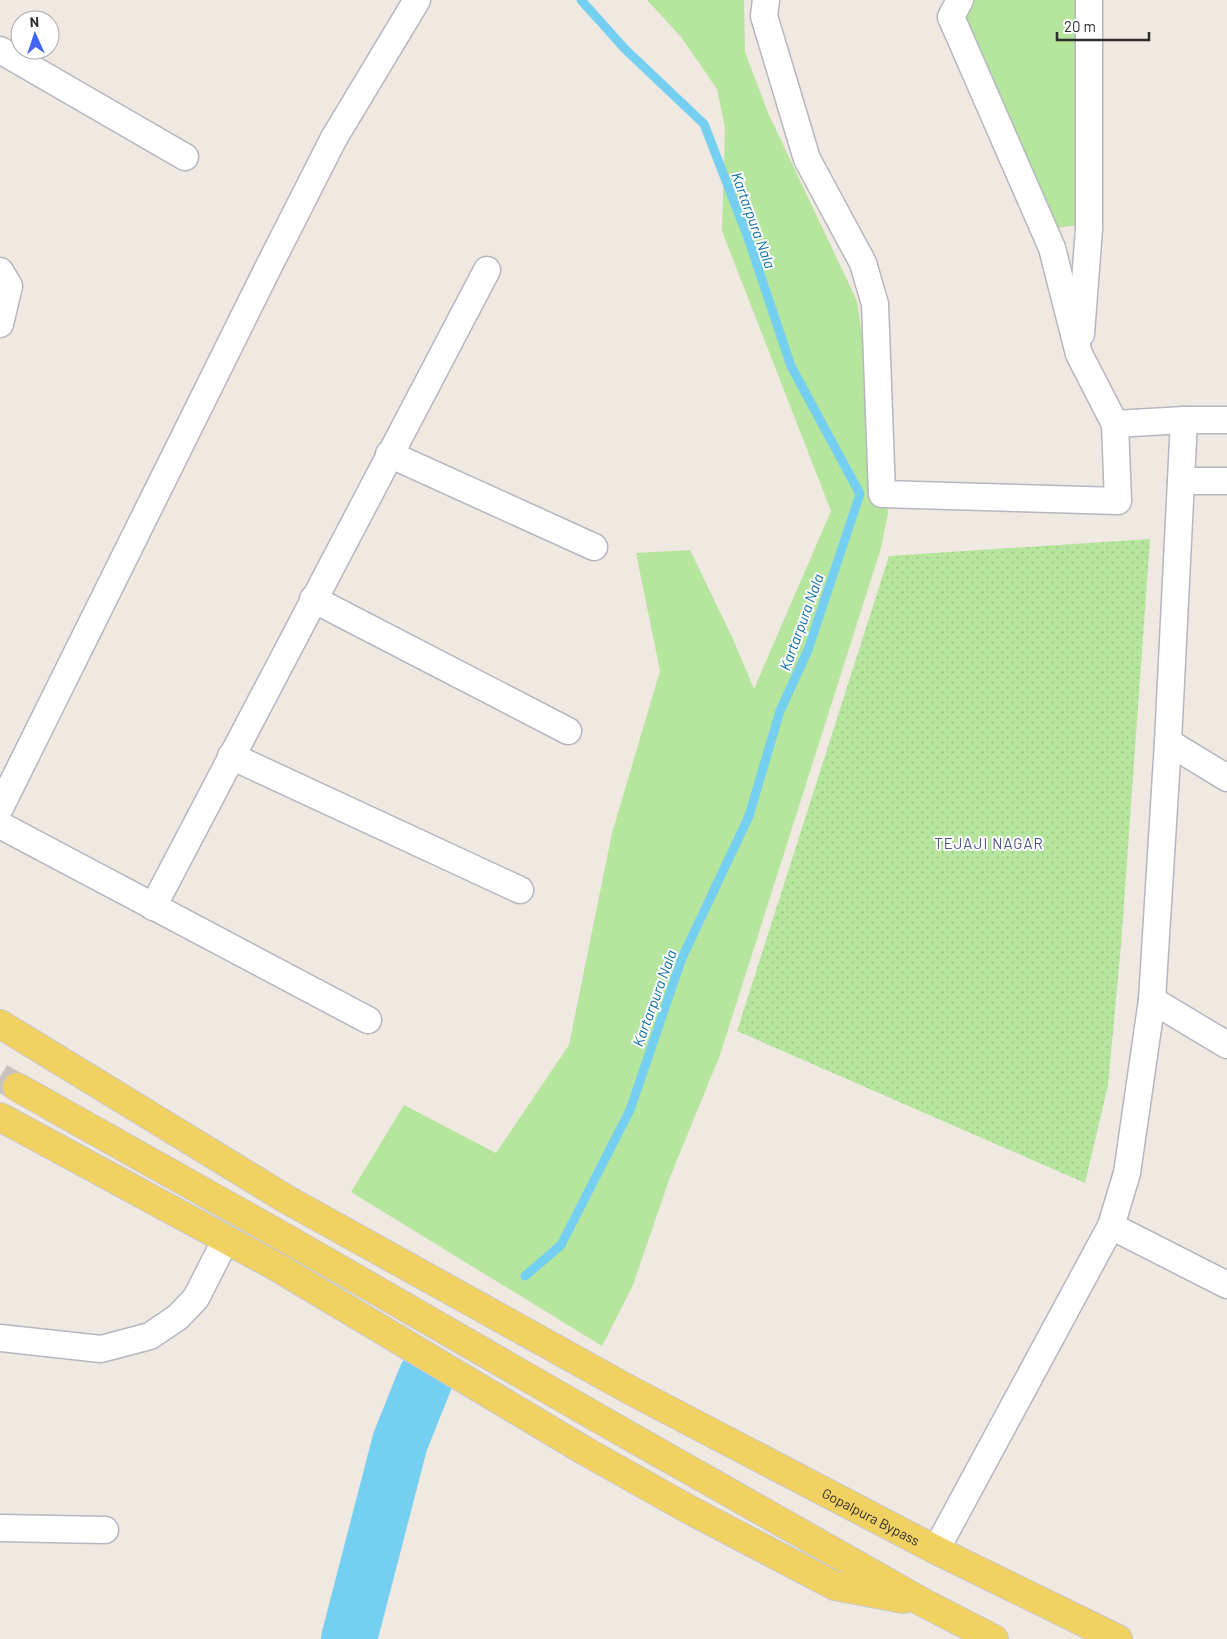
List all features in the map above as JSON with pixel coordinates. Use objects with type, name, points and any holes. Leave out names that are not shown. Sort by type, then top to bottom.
[{"type":"main road","name":"Gopalpura Bypass","points":[[0,1024],[286,1199],[628,1389],[936,1550],[1118,1639]]},
{"type":"main road","points":[[17,1087],[289,1240],[924,1603],[994,1639]]},
{"type":"main road","points":[[0,1116],[277,1267],[585,1451],[688,1509],[835,1586],[924,1603]]},
{"type":"street","points":[[0,808],[334,138],[417,0]]},
{"type":"street","points":[[766,0],[764,16],[807,159],[863,263],[876,304],[882,494],[1118,501],[1115,424],[1079,354],[1052,248],[951,17],[960,0]]},
{"type":"street","points":[[1079,354],[1089,229],[1089,0]]},
{"type":"street","points":[[0,50],[186,157]]},
{"type":"street","points":[[153,906],[487,270]]},
{"type":"street","points":[[0,271],[9,286],[0,324]]},
{"type":"street","points":[[1115,424],[1184,420],[1227,420]]},
{"type":"street","points":[[936,1550],[1111,1226],[1127,1173],[1152,1000],[1168,742],[1184,420]]},
{"type":"street","points":[[389,454],[594,547]]},
{"type":"street","points":[[1181,482],[1227,481]]},
{"type":"street","points":[[313,599],[568,731]]},
{"type":"street","points":[[1168,742],[1227,778]]},
{"type":"street","points":[[231,756],[520,890]]},
{"type":"street","points":[[0,825],[368,1020]]},
{"type":"street","points":[[1152,1000],[1227,1045]]},
{"type":"street","points":[[1111,1226],[1227,1285]]},
{"type":"street","points":[[0,1338],[101,1349],[150,1336],[178,1316],[196,1298],[226,1239]]},
{"type":"street","points":[[0,1528],[105,1530]]},
{"type":"green space","points":[[647,0],[744,0],[745,52],[769,115],[857,301],[888,513],[881,548],[720,1055],[670,1177],[633,1285],[602,1346],[351,1192],[404,1105],[496,1153],[569,1045],[612,833],[660,671],[636,553],[690,550],[733,639],[754,689],[831,511],[722,231],[725,128],[717,89],[681,37]]},
{"type":"green space","points":[[971,0],[1080,0],[1078,225],[1056,228],[961,18]]},
{"type":"green space","points":[[1150,539],[1121,945],[1108,1085],[1085,1183],[737,1031],[889,556]]},
{"type":"waterway","name":"Kartarpura Nala","points":[[525,1276],[561,1245],[630,1110],[682,958],[749,816],[780,711],[808,650],[860,494],[791,366],[747,235],[704,124],[625,49],[581,0]]},
{"type":"waterway","points":[[349,1639],[400,1442],[426,1377]]},
{"type":"tunnel","points":[[0,1077],[17,1087]]},
{"type":"district","name":"TEJAJI NAGAR","points":[[989,843]]}]
